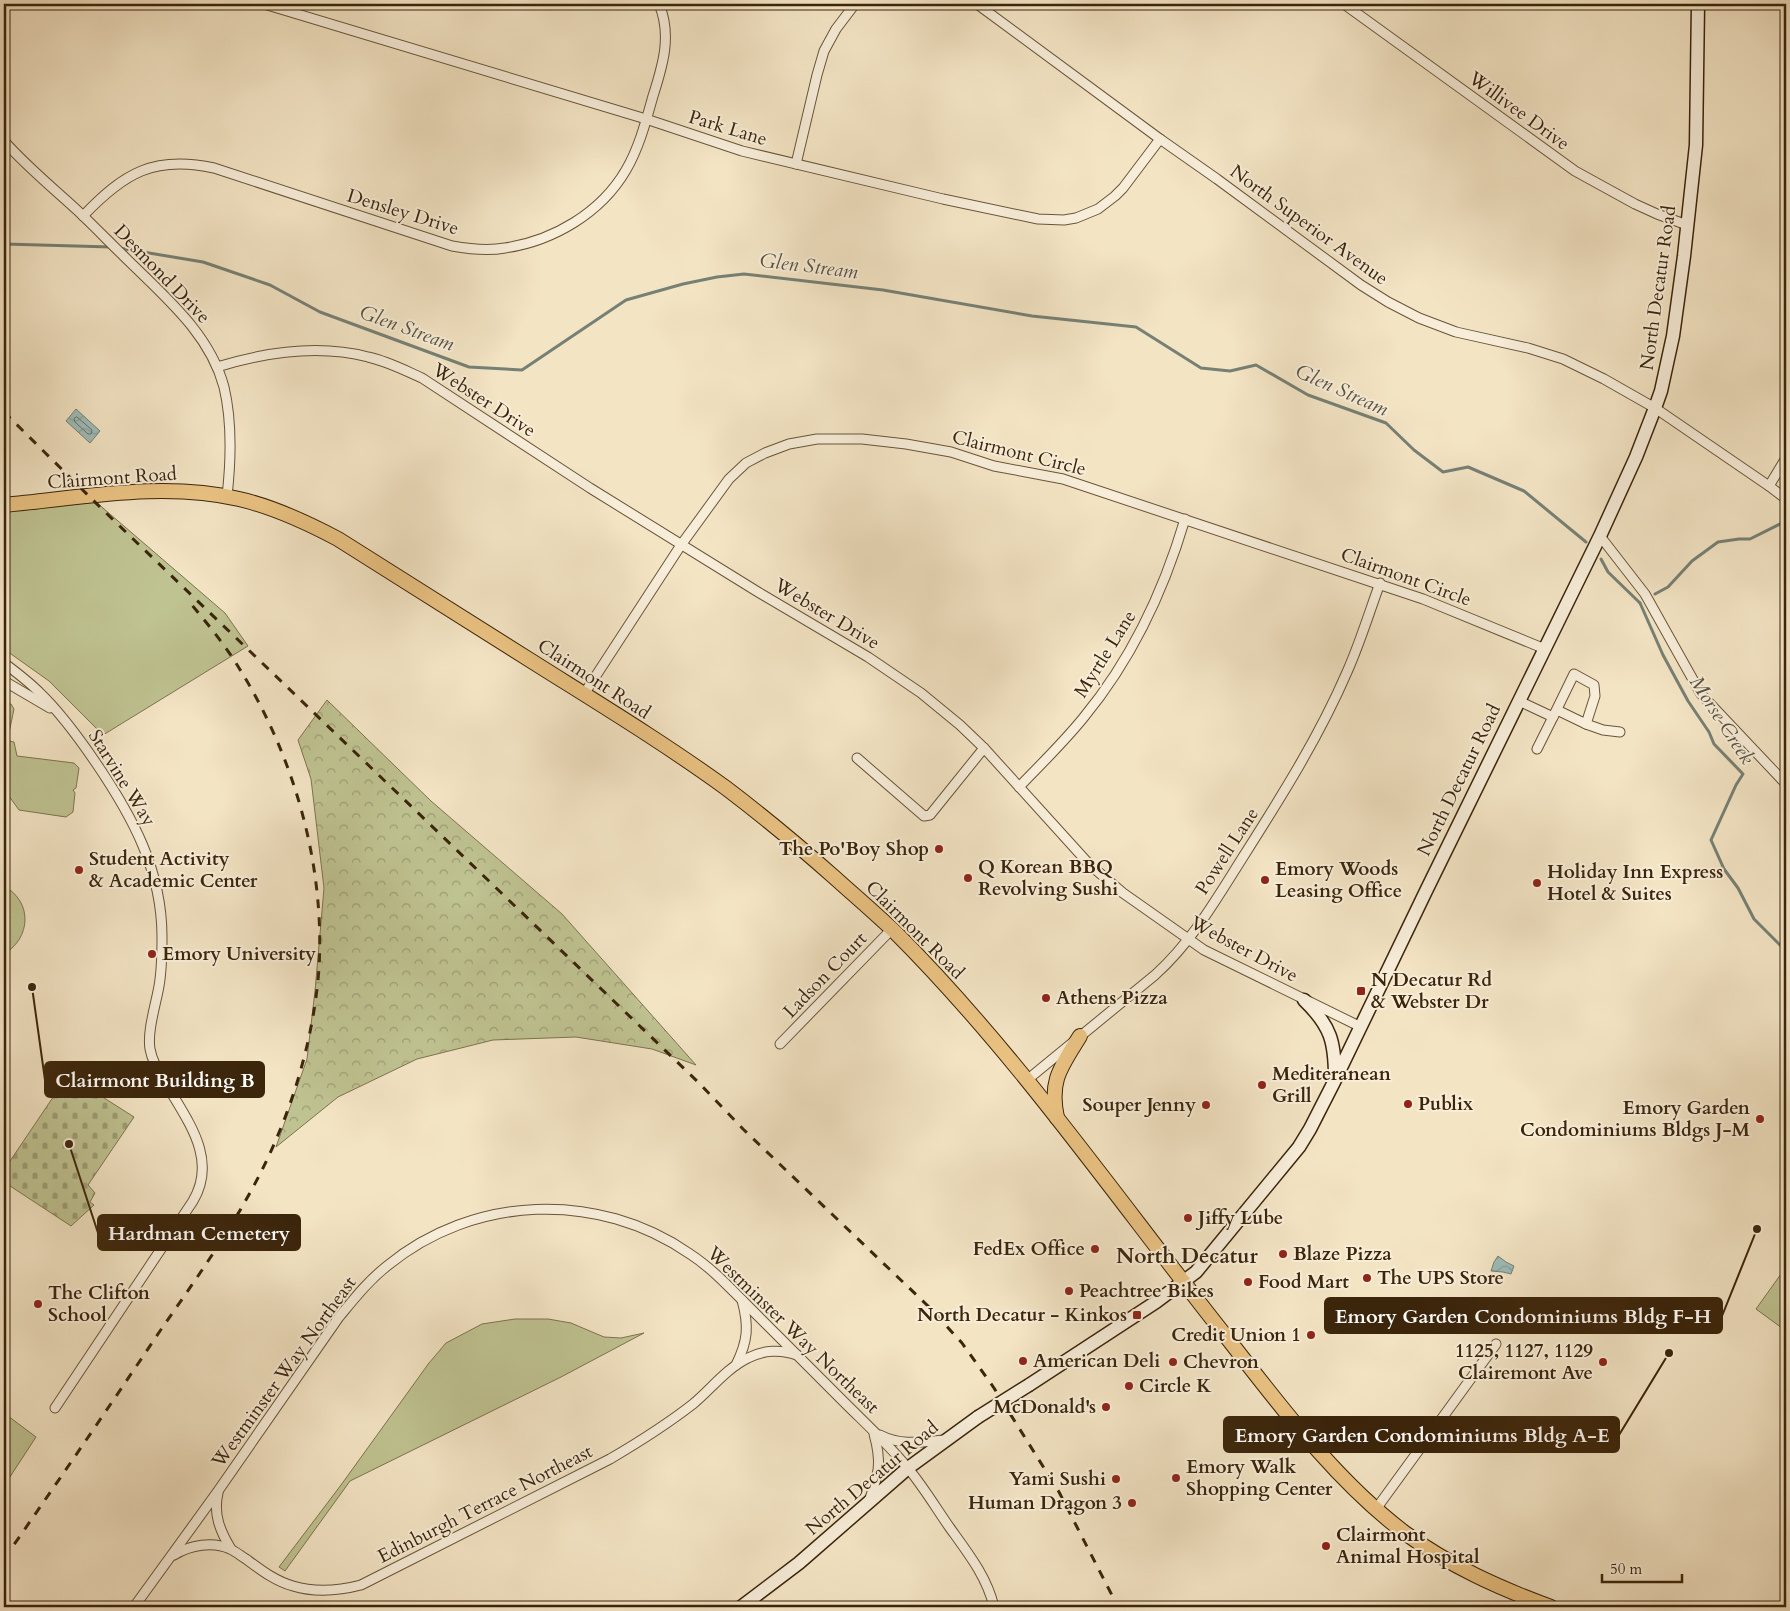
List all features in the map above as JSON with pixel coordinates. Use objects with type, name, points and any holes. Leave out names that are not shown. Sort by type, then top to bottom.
[{"type":"main road","name":"North Decatur Road","points":[[741,1607],[780,1579],[908,1468],[946,1440],[978,1417],[1183,1283],[1206,1262],[1288,1162],[1310,1130],[1362,1027],[1426,890],[1600,536],[1630,470],[1661,391],[1673,336],[1696,145],[1698,4]]},
{"type":"main road","name":"Clairmont Road","points":[[4,506],[148,491],[174,491],[227,496],[279,511],[300,519],[338,540],[584,694],[698,769],[748,805],[791,840],[892,929],[944,984],[1027,1080],[1183,1283],[1302,1433],[1344,1478],[1376,1509],[1415,1540],[1456,1566],[1496,1586],[1551,1607]]},
{"type":"main road","points":[[1304,1000],[1317,1012],[1329,1032],[1335,1060],[1334,1082]]},
{"type":"main road","points":[[1058,1122],[1054,1098],[1056,1078],[1080,1036]]},
{"type":"street","name":"Park Lane","points":[[264,4],[646,119],[742,151],[943,199],[1038,219],[1064,220],[1098,209],[1115,196],[1130,180],[1160,139]]},
{"type":"street","name":"Densley Drive","points":[[82,216],[109,189],[138,171],[171,163],[191,164],[214,168],[439,243],[466,248],[505,248],[531,242],[561,230],[597,205],[613,188],[626,169],[646,119],[664,56],[666,29],[664,16],[659,4]]},
{"type":"street","points":[[796,164],[824,51],[836,29],[855,4]]},
{"type":"street","name":"North Superior Avenue","points":[[977,4],[1361,285],[1388,302],[1419,318],[1456,332],[1528,348],[1564,359],[1655,408],[1786,499]]},
{"type":"street","name":"Willivee Drive","points":[[1344,4],[1575,171],[1642,207],[1687,225]]},
{"type":"street","name":"Desmond Drive","points":[[4,140],[16,154],[178,309],[200,336],[217,367],[223,386],[229,424],[229,480],[227,496]]},
{"type":"street","name":"Webster Drive","points":[[217,367],[259,357],[317,350],[346,352],[370,357],[422,378],[499,430],[681,545],[896,675],[940,708],[984,748],[1089,864],[1123,893],[1188,940],[1204,950],[1362,1027]]},
{"type":"street","name":"Clairmont Circle","points":[[584,694],[681,545],[725,484],[755,457],[776,448],[817,439],[840,438],[884,441],[951,452],[994,466],[1063,479],[1423,599],[1545,649]]},
{"type":"street","points":[[1769,486],[1786,458]]},
{"type":"street","name":"Myrtle Lane","points":[[1019,787],[1084,718],[1118,668],[1155,602],[1185,519]]},
{"type":"street","points":[[1600,536],[1645,594],[1701,694],[1786,784]]},
{"type":"street","name":"Powell Lane","points":[[1027,1080],[1156,975],[1188,940],[1270,815],[1309,748],[1347,672],[1380,584]]},
{"type":"street","name":"Starvine Way","points":[[4,663],[39,692],[72,729],[129,815],[146,851],[157,894],[162,937],[162,967],[150,1033],[150,1048],[157,1068],[195,1136],[204,1166],[200,1187],[193,1201],[55,1408]]},
{"type":"street","points":[[1537,749],[1574,674],[1594,685],[1595,696],[1586,724]]},
{"type":"street","name":"Starvine Way","points":[[4,681],[56,712]]},
{"type":"street","points":[[1519,700],[1603,730],[1620,732]]},
{"type":"street","points":[[857,758],[924,816],[930,815],[984,748]]},
{"type":"street","name":"Ladson Court","points":[[780,1044],[892,929]]},
{"type":"street","name":"Westminster Way Northeast","points":[[134,1607],[360,1290],[388,1265],[423,1241],[457,1225],[499,1213],[532,1209],[580,1211],[613,1217],[652,1232],[705,1264],[799,1356],[908,1468],[978,1568],[994,1607]]},
{"type":"street","name":"Edinburgh Terrace Northeast","points":[[736,1365],[744,1350],[747,1332],[742,1300]]},
{"type":"street","points":[[1376,1509],[1496,1344]]},
{"type":"street","name":"Edinburgh Terrace Northeast","points":[[166,1561],[175,1554],[193,1546],[214,1545],[231,1549],[262,1571],[293,1586],[314,1591],[326,1591],[361,1585],[610,1459],[656,1431],[693,1403],[736,1365],[752,1356],[767,1352],[787,1352],[799,1356]]},
{"type":"street","name":"Westminster Way Northeast","points":[[873,1431],[888,1439],[905,1443],[946,1440]]},
{"type":"street","name":"Westminster Way Northeast","points":[[868,1503],[879,1468],[877,1446],[873,1431]]},
{"type":"street","name":"Edinburgh Terrace Northeast","points":[[218,1490],[216,1501],[217,1520],[231,1549]]},
{"type":"green space","points":[[89,496],[225,613],[248,646],[103,735],[49,681],[4,649],[4,506]]},
{"type":"green space","points":[[327,700],[431,801],[562,914],[696,1065],[652,1049],[576,1037],[493,1040],[417,1059],[338,1097],[276,1147],[307,1059],[324,888],[311,779],[298,740]]},
{"type":"green space","points":[[4,703],[11,704],[14,709],[9,733],[4,733]]},
{"type":"green space","points":[[4,740],[14,742],[17,756],[74,763],[79,768],[76,788],[73,790],[75,793],[73,812],[66,817],[19,810],[6,792],[4,792]]},
{"type":"green space","points":[[4,886],[20,901],[24,910],[25,920],[24,930],[19,939],[4,954]]},
{"type":"green space","points":[[68,1075],[134,1117],[88,1185],[95,1193],[90,1202],[94,1205],[71,1226],[4,1182],[4,1170]]},
{"type":"green space","points":[[1786,1267],[1786,1331],[1756,1309]]},
{"type":"green space","points":[[515,1319],[548,1319],[571,1323],[604,1337],[621,1338],[644,1333],[561,1377],[350,1481],[285,1571],[279,1567],[429,1363],[446,1343],[482,1324]]},
{"type":"green space","points":[[4,1413],[36,1437],[4,1486]]},
{"type":"water","points":[[76,409],[100,431],[90,443],[66,421]]},
{"type":"water","points":[[1498,1256],[1514,1266],[1511,1274],[1491,1271]]},
{"type":"waterway","name":"Glen Stream","points":[[4,244],[111,247]]},
{"type":"waterway","name":"Glen Stream","points":[[119,248],[203,262],[270,285],[320,312],[469,367],[522,370],[626,300],[683,284],[744,274],[883,290],[1032,316],[1136,327],[1201,368],[1230,371],[1256,365],[1308,395],[1386,423],[1414,450],[1443,472],[1468,467],[1524,491],[1586,542]]},
{"type":"waterway","points":[[1655,594],[1668,587],[1692,561],[1718,542],[1750,539],[1786,521]]},
{"type":"waterway","points":[[1601,559],[1608,572],[1640,603]]},
{"type":"waterway","name":"Morse Creek","points":[[1640,603],[1663,655],[1688,701],[1709,732],[1714,744],[1743,774],[1711,840],[1724,869],[1738,888],[1754,919],[1786,951]]},
{"type":"railway","points":[[4,412],[104,511],[698,1082],[743,1129],[928,1306],[962,1343],[994,1388],[1059,1492],[1118,1607]]},
{"type":"railway","points":[[4,1559],[201,1272],[251,1191],[273,1146],[292,1097],[307,1046],[312,1020],[319,968],[320,929],[317,890],[302,812],[276,737],[258,702],[227,650],[187,599]]},
{"type":"place","name":"The Po'Boy Shop","points":[[939,849]]},
{"type":"place","name":"Student Activity & Academic Center","points":[[79,870]]},
{"type":"place","name":"Q Korean BBQ Revolving Sushi","points":[[968,878]]},
{"type":"place","name":"Emory Woods Leasing Office","points":[[1265,880]]},
{"type":"place","name":"Holiday Inn Express Hotel & Suites","points":[[1537,883]]},
{"type":"place","name":"Emory University","points":[[152,954]]},
{"type":"place","name":"Clairmont Building B","points":[[32,987]]},
{"type":"place","name":"N Decatur Rd & Webster Dr","points":[[1361,991]]},
{"type":"place","name":"Athens Pizza","points":[[1046,998]]},
{"type":"place","name":"Mediteranean Grill","points":[[1262,1085]]},
{"type":"place","name":"Publix","points":[[1408,1104]]},
{"type":"place","name":"Souper Jenny","points":[[1206,1105]]},
{"type":"place","name":"Emory Garden Condominiums Bldgs J-M","points":[[1760,1119]]},
{"type":"place","name":"Hardman Cemetery","points":[[69,1144]]},
{"type":"place","name":"Jiffy Lube","points":[[1188,1218]]},
{"type":"place","name":"Emory Garden Condominiums Bldg F-H","points":[[1757,1229]]},
{"type":"place","name":"FedEx Office","points":[[1095,1249]]},
{"type":"place","name":"Blaze Pizza","points":[[1283,1254]]},
{"type":"place","name":"The UPS Store","points":[[1367,1278]]},
{"type":"place","name":"Food Mart","points":[[1248,1282]]},
{"type":"place","name":"Peachtree Bikes","points":[[1069,1291]]},
{"type":"place","name":"The Clifton School","points":[[38,1304]]},
{"type":"place","name":"North Decatur - Kinkos","points":[[1137,1315]]},
{"type":"place","name":"Credit Union 1","points":[[1311,1335]]},
{"type":"place","name":"Emory Garden Condominiums Bldg A-E","points":[[1669,1353]]},
{"type":"place","name":"American Deli","points":[[1023,1361]]},
{"type":"place","name":"Chevron","points":[[1173,1362]]},
{"type":"place","name":"1125, 1127, 1129 Clairemont Ave","points":[[1603,1362]]},
{"type":"place","name":"Circle K","points":[[1129,1386]]},
{"type":"place","name":"McDonald's","points":[[1106,1407]]},
{"type":"place","name":"Emory Walk Shopping Center","points":[[1176,1478]]},
{"type":"place","name":"Yami Sushi","points":[[1116,1479]]},
{"type":"place","name":"Human Dragon 3","points":[[1132,1503]]},
{"type":"place","name":"Clairmont Animal Hospital","points":[[1326,1546]]},
{"type":"district","name":"North Decatur","points":[[1187,1256]]}]
